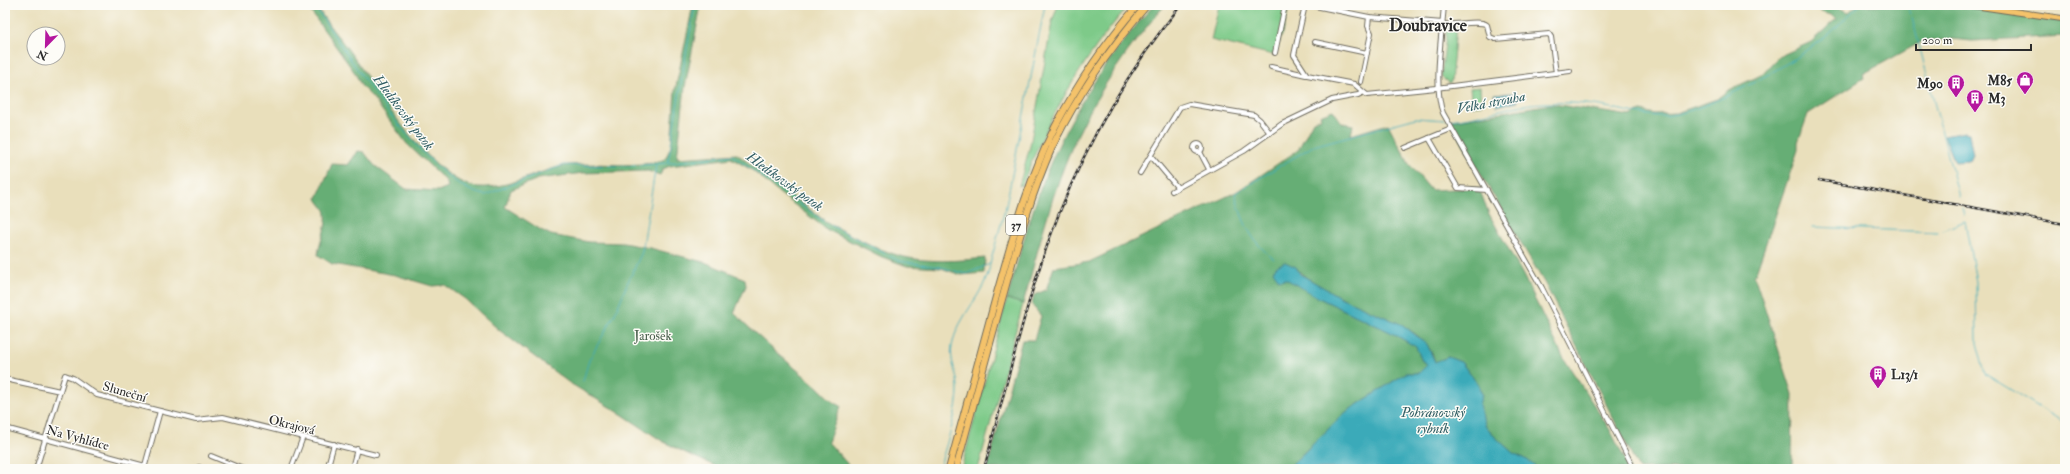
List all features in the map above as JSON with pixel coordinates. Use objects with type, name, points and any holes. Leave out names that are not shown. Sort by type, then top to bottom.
[{"type":"highway","name":"37","points":[[949,469],[1011,243],[1028,189],[1054,128],[1076,89],[1110,40],[1138,5]]},
{"type":"highway","name":"37","points":[[956,469],[1021,230],[1042,171],[1068,117],[1089,81],[1114,46],[1147,5]]},
{"type":"main road","points":[[1970,5],[2065,19]]},
{"type":"street","points":[[1275,53],[1285,5]]},
{"type":"street","points":[[1305,5],[1294,55],[1307,75]]},
{"type":"street","points":[[1310,5],[1369,17],[1454,25],[1483,22],[1487,25],[1489,36],[1494,39],[1549,34],[1551,37],[1556,73]]},
{"type":"street","points":[[1444,5],[1438,88],[1440,106],[1447,122],[1542,288],[1634,469]]},
{"type":"street","points":[[1361,82],[1371,33],[1368,26],[1369,17]]},
{"type":"street","points":[[1315,42],[1367,53]]},
{"type":"street","points":[[1271,67],[1354,84],[1362,93],[1370,95],[1570,71]]},
{"type":"street","points":[[1172,191],[1244,150],[1282,124],[1332,100],[1362,93]]},
{"type":"street","points":[[1140,173],[1180,106],[1189,104],[1254,115],[1270,133]]},
{"type":"street","points":[[1405,148],[1451,129]]},
{"type":"street","points":[[1429,138],[1458,188],[1487,190]]},
{"type":"street","points":[[1200,152],[1209,170]]},
{"type":"street","points":[[1151,156],[1177,187]]},
{"type":"street","name":"Sluneční","points":[[60,391],[65,376],[73,378],[97,395],[196,420],[223,417],[246,422]]},
{"type":"street","points":[[5,379],[60,391],[36,469]]},
{"type":"street","points":[[144,468],[160,411]]},
{"type":"street","name":"Okrajová","points":[[246,422],[376,455]]},
{"type":"street","name":"Na Vyhlídce","points":[[5,428],[144,468]]},
{"type":"street","points":[[291,469],[303,437]]},
{"type":"street","points":[[328,469],[334,444]]},
{"type":"street","points":[[352,468],[357,449]]},
{"type":"street","points":[[217,459],[219,453]]},
{"type":"street","points":[[211,456],[243,469]]},
{"type":"green space","name":"Jarošek","points":[[306,5],[316,5],[404,127],[422,149],[441,168],[460,181],[478,187],[490,187],[513,182],[557,167],[569,165],[632,165],[656,162],[665,159],[671,147],[675,91],[693,5],[701,5],[685,87],[677,158],[737,154],[825,221],[861,240],[890,253],[921,260],[942,261],[985,258],[984,273],[961,275],[941,268],[907,266],[882,257],[826,229],[752,170],[731,158],[670,166],[663,169],[660,175],[648,171],[583,173],[538,179],[511,190],[505,207],[551,235],[589,242],[623,243],[650,248],[707,263],[745,279],[746,286],[734,313],[829,398],[841,406],[828,442],[852,469],[722,469],[662,441],[623,415],[568,382],[499,330],[465,299],[445,285],[432,286],[395,275],[332,264],[318,255],[325,229],[326,212],[317,198],[332,164],[348,165],[358,151],[364,152],[374,165],[406,189],[438,191],[448,187],[446,181],[407,144],[373,98],[362,87],[355,73]]},
{"type":"green space","points":[[1058,5],[1129,5],[1081,68],[1055,113],[1022,185],[1019,186],[1030,146],[1052,22]]},
{"type":"green space","points":[[1154,5],[1165,5],[1116,68],[1086,118],[1068,156],[1053,198],[1023,304],[1007,299],[1040,189],[1067,128],[1092,85],[1122,43]]},
{"type":"green space","points":[[1219,5],[1266,5],[1288,10],[1283,33],[1273,55],[1211,40]]},
{"type":"green space","points":[[1820,5],[1830,5],[1849,12],[1857,5],[1951,5],[2065,22],[2065,36],[1972,41],[1951,39],[1921,42],[1863,74],[1864,78],[1808,114],[1798,142],[1798,150],[1756,272],[1753,276],[1755,278],[1793,394],[1792,469],[1639,469],[1545,284],[1450,121],[1552,104],[1630,116],[1641,111],[1655,114],[1676,113],[1717,99],[1727,91],[1761,75],[1778,57],[1811,42],[1836,19],[1833,16],[1821,12]]},
{"type":"green space","points":[[1447,27],[1456,27],[1451,82],[1449,83],[1441,77]]},
{"type":"green space","points":[[1480,87],[1481,105],[1472,106],[1470,88]]},
{"type":"green space","points":[[1333,110],[1342,123],[1353,125],[1351,135],[1388,124],[1409,164],[1431,190],[1479,188],[1489,214],[1523,275],[1563,357],[1610,430],[1630,469],[1538,469],[1526,459],[1513,453],[1486,427],[1479,404],[1482,394],[1477,383],[1461,362],[1448,357],[1435,362],[1425,343],[1417,335],[1398,323],[1329,291],[1305,277],[1296,267],[1286,278],[1321,299],[1393,333],[1417,347],[1422,361],[1428,365],[1419,373],[1406,373],[1346,412],[1287,469],[987,469],[1022,340],[1034,340],[1041,316],[1032,305],[1034,295],[1046,290],[1054,267],[1089,262],[1236,192],[1298,150],[1313,121],[1321,118],[1320,115]]},
{"type":"green space","points":[[1007,299],[1023,304],[978,469],[961,469]]},
{"type":"water","points":[[1516,93],[1518,101],[1497,106],[1494,94]]},
{"type":"water","points":[[1964,132],[1969,133],[1973,155],[1970,161],[1955,162],[1944,136]]},
{"type":"water","name":"Pohránovský rybník","points":[[1285,262],[1296,267],[1300,274],[1340,297],[1403,325],[1427,344],[1435,362],[1448,357],[1461,362],[1477,383],[1482,394],[1479,405],[1486,427],[1513,453],[1526,459],[1538,469],[1287,469],[1346,412],[1406,373],[1419,373],[1427,365],[1422,361],[1416,347],[1392,333],[1321,299],[1286,279],[1279,280],[1273,271],[1277,266]]},
{"type":"waterway","name":"Hledíkovský potok","points":[[314,5],[346,53],[390,114],[439,168],[463,186],[485,195],[563,165],[630,166],[732,155],[825,222],[899,261],[940,267],[966,274],[990,264],[1006,206],[1045,5]]},
{"type":"waterway","points":[[668,162],[695,5]]},
{"type":"waterway","name":"Velká strouha","points":[[1448,120],[1460,119],[1521,105],[1552,103],[1594,105],[1660,116],[1678,114],[1723,98],[1772,72],[1829,34],[1860,5]]},
{"type":"waterway","points":[[1907,5],[1911,14]]},
{"type":"waterway","points":[[1912,18],[1959,197]]},
{"type":"waterway","name":"Velká strouha","points":[[1274,259],[1259,245],[1248,230],[1235,193],[1313,146],[1416,118],[1445,120]]},
{"type":"waterway","points":[[583,381],[589,360],[615,314],[642,252],[656,165]]},
{"type":"waterway","points":[[1962,208],[1964,215]]},
{"type":"waterway","points":[[1943,230],[1965,221],[1976,282],[1977,343],[1985,374],[2065,423]]},
{"type":"waterway","points":[[1813,227],[1938,232]]},
{"type":"waterway","points":[[939,469],[951,428],[958,396],[958,383],[951,352],[952,346],[959,325],[983,287],[990,266]]},
{"type":"railway","points":[[984,469],[1036,278],[1058,216],[1096,133],[1111,106],[1144,54],[1181,5]]},
{"type":"railway","points":[[1819,180],[2065,224]]},
{"type":"place","name":"M85","points":[[2025,95]]},
{"type":"place","name":"M90","points":[[1956,98]]},
{"type":"place","name":"M3","points":[[1975,113]]},
{"type":"place","name":"L13/1","points":[[1878,389]]},
{"type":"district","name":"Doubravice","points":[[1428,25]]}]
